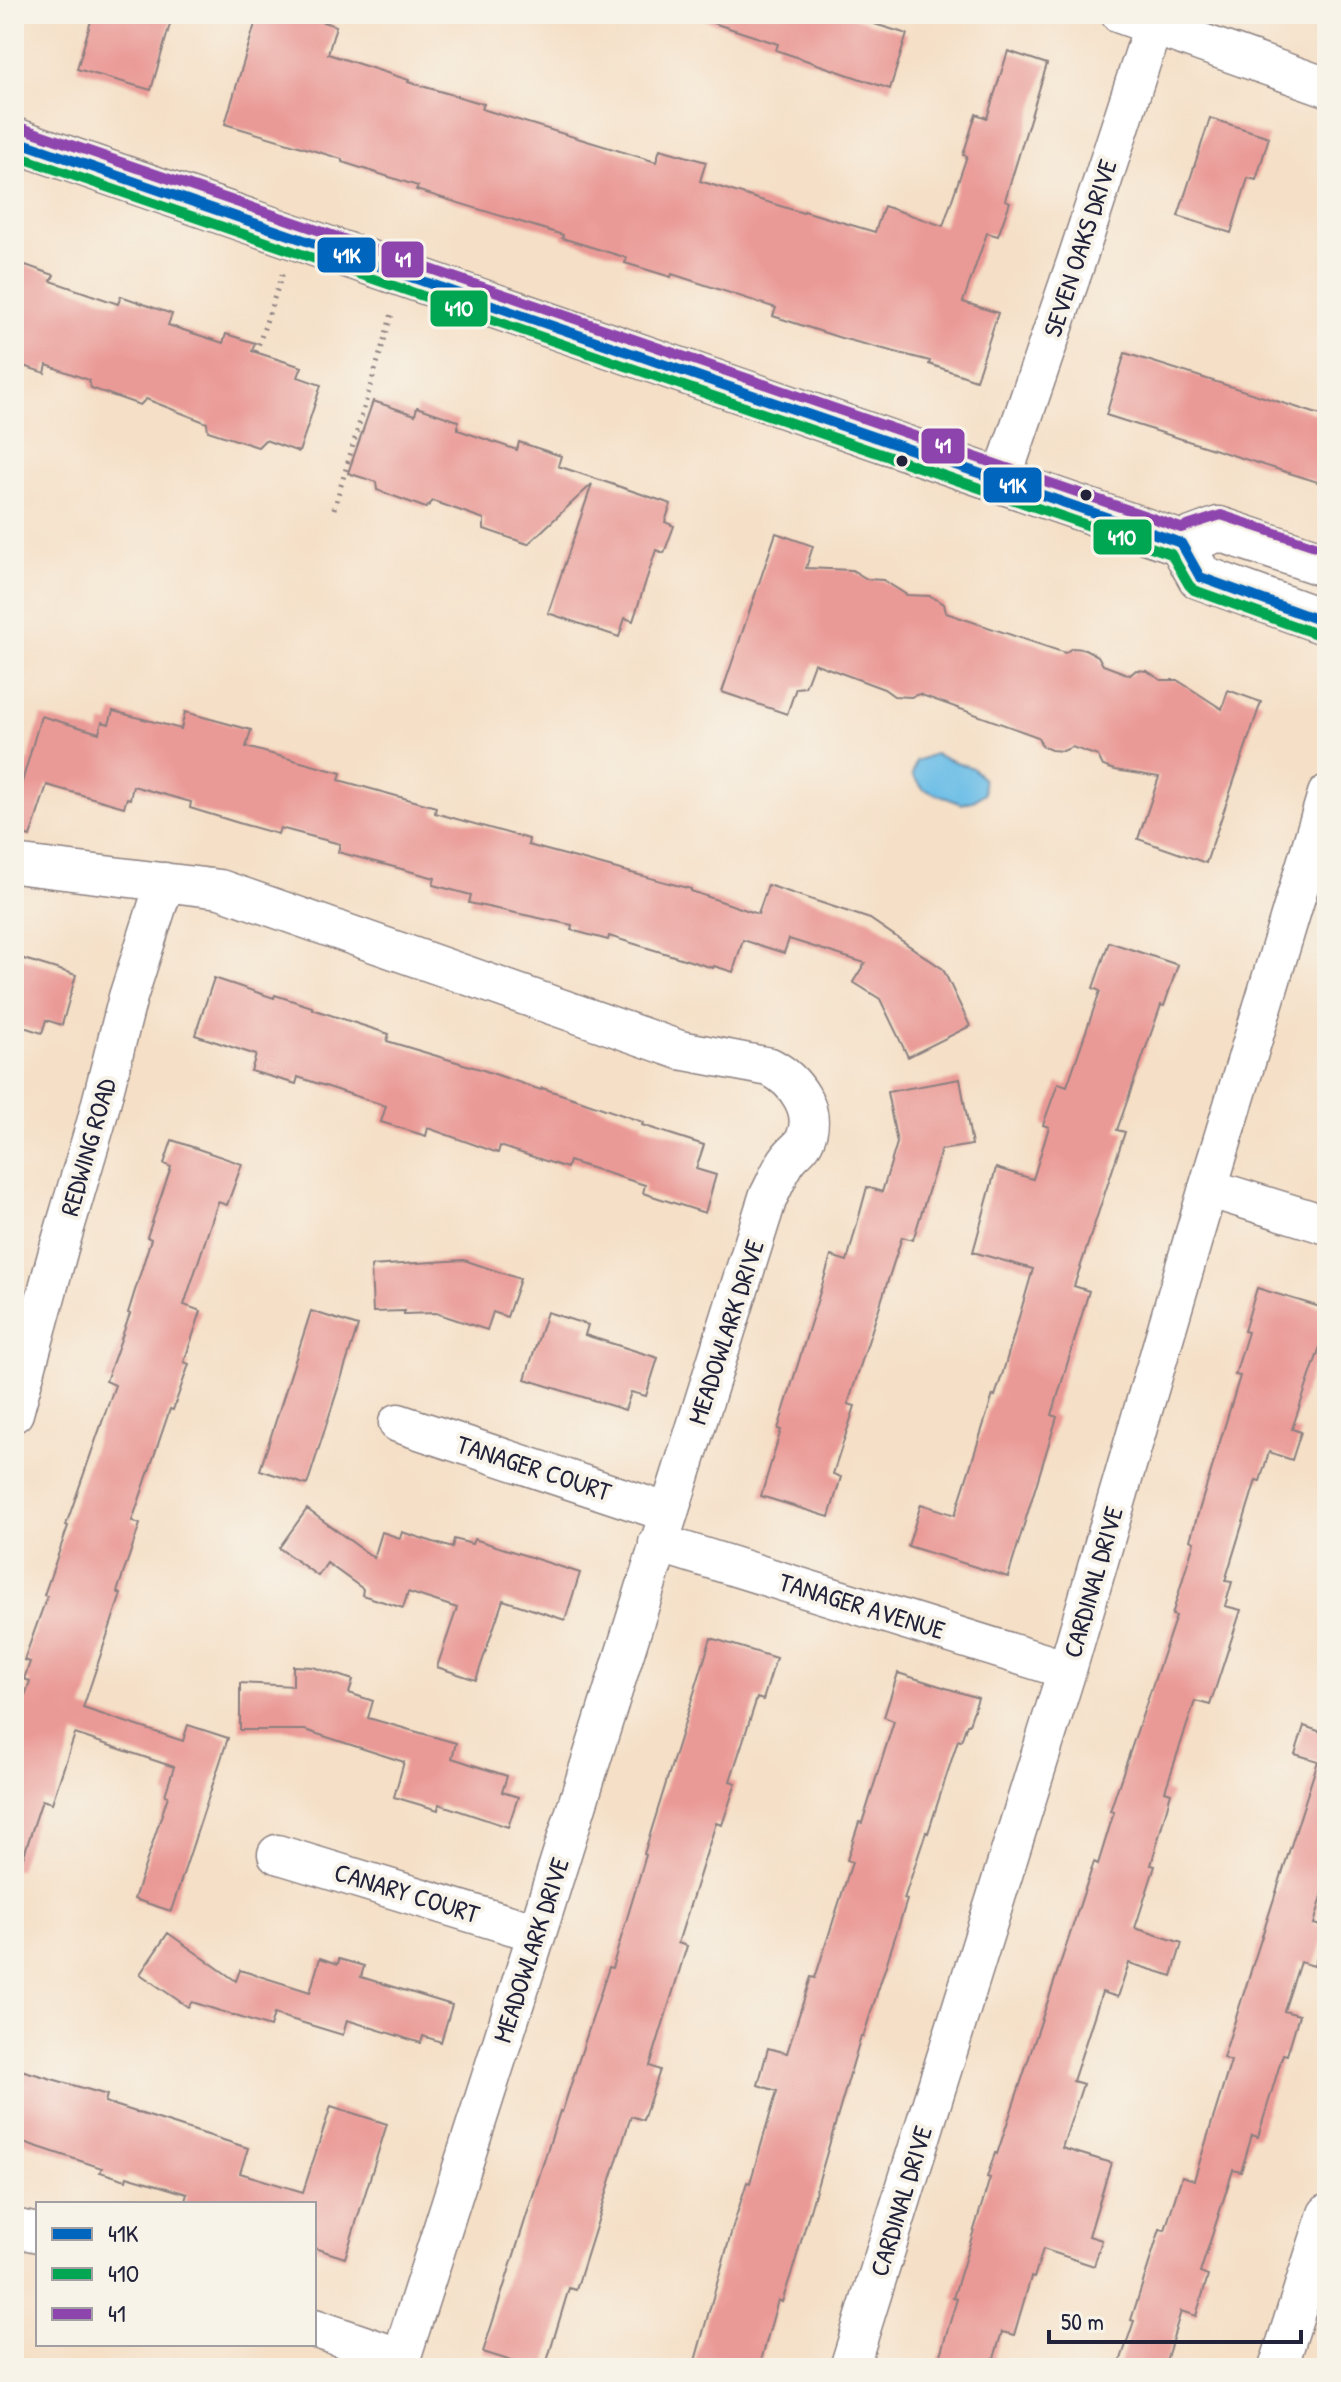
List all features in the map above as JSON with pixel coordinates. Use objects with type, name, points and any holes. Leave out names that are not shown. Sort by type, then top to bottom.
[{"type":"main road","points":[[14,140],[1181,543],[1219,529],[1327,565]]},
{"type":"main road","points":[[1181,543],[1200,577],[1327,623]]},
{"type":"street","points":[[1143,18],[1327,87]]},
{"type":"street","name":"SEVEN OAKS DRIVE","points":[[1001,481],[1076,262],[1143,18]]},
{"type":"street","name":"CARDINAL DRIVE","points":[[849,2368],[1067,1670],[1327,794]]},
{"type":"street","name":"MEADOWLARK DRIVE","points":[[14,864],[220,889],[680,1050],[770,1067],[780,1072],[800,1092],[810,1117],[804,1143],[789,1158],[768,1197],[399,2363]]},
{"type":"street","name":"REDWING ROAD","points":[[14,1413],[96,1123],[128,997],[165,882]]},
{"type":"street","points":[[1208,1188],[1327,1225]]},
{"type":"street","name":"TANAGER COURT","points":[[398,1423],[663,1528]]},
{"type":"street","name":"TANAGER AVENUE","points":[[663,1528],[1067,1670]]},
{"type":"street","name":"CANARY COURT","points":[[277,1854],[537,1933]]},
{"type":"street","points":[[1278,2368],[1327,2214]]},
{"type":"street","points":[[14,2228],[36,2233]]},
{"type":"street","points":[[316,2329],[399,2363]]},
{"type":"path","points":[[256,352],[295,237]]},
{"type":"path","points":[[334,509],[404,275]]},
{"type":"water","points":[[934,754],[973,768],[983,779],[984,793],[962,804],[923,789],[912,775],[916,761]]},
{"type":"building","points":[[93,14],[173,14],[151,90],[77,69]]},
{"type":"building","points":[[258,14],[297,14],[336,26],[328,54],[484,104],[482,109],[656,162],[660,149],[706,162],[700,181],[875,232],[884,206],[943,226],[967,156],[963,155],[976,114],[987,118],[1008,51],[1047,64],[1005,200],[1010,202],[998,236],[987,233],[963,302],[998,313],[976,380],[929,364],[930,361],[841,338],[773,316],[776,308],[672,274],[671,277],[625,263],[627,258],[562,238],[563,235],[416,190],[418,186],[342,162],[342,159],[225,124]]},
{"type":"building","points":[[704,14],[842,14],[907,34],[890,89],[776,50],[778,44],[704,20]]},
{"type":"building","points":[[1210,118],[1269,137],[1256,180],[1248,178],[1231,233],[1178,216]]},
{"type":"building","points":[[14,261],[54,275],[51,281],[118,304],[121,296],[172,314],[168,325],[223,343],[226,334],[255,343],[252,351],[302,367],[298,377],[321,385],[299,452],[265,440],[258,447],[208,431],[207,423],[146,399],[140,405],[91,388],[89,380],[47,365],[45,373],[14,363]]},
{"type":"building","points":[[1125,353],[1327,417],[1327,485],[1106,415]]},
{"type":"building","points":[[373,401],[415,415],[417,407],[458,421],[458,430],[517,450],[519,442],[561,456],[558,466],[671,504],[665,522],[674,526],[664,553],[656,550],[633,621],[625,618],[619,637],[548,613],[592,484],[528,544],[484,529],[484,519],[433,501],[426,508],[377,490],[376,482],[348,473]]},
{"type":"building","points":[[776,533],[813,546],[806,568],[852,570],[867,579],[883,580],[907,595],[930,596],[944,604],[946,613],[1065,653],[1072,648],[1085,649],[1098,656],[1103,665],[1130,675],[1136,670],[1147,671],[1161,680],[1177,680],[1222,709],[1228,690],[1261,702],[1206,863],[1138,839],[1159,777],[1103,766],[1098,756],[1072,747],[1063,751],[1051,750],[1042,746],[1038,737],[919,694],[894,696],[884,689],[814,663],[805,687],[796,688],[787,714],[722,692]]},
{"type":"building","points":[[113,711],[181,729],[185,712],[251,730],[246,747],[341,773],[339,780],[436,807],[435,813],[529,839],[528,845],[691,889],[758,914],[768,885],[870,919],[943,969],[970,1026],[908,1057],[880,999],[853,982],[865,963],[789,939],[784,953],[743,940],[733,972],[713,968],[609,936],[608,940],[571,930],[572,925],[469,903],[471,895],[433,885],[435,878],[338,852],[340,844],[280,828],[278,834],[242,824],[190,808],[191,802],[133,786],[124,807],[47,785],[30,837],[14,832],[14,810],[41,716],[99,733],[102,722],[109,724]]},
{"type":"building","points":[[1109,942],[1178,965],[1117,1130],[1125,1132],[1074,1286],[1089,1291],[1052,1415],[1057,1417],[1008,1577],[908,1546],[921,1504],[955,1515],[1003,1372],[1033,1269],[973,1252],[996,1168],[1033,1179],[1049,1127],[1043,1125],[1058,1083],[1067,1086],[1100,991],[1093,988]]},
{"type":"building","points":[[14,956],[76,975],[62,1025],[46,1020],[42,1033],[14,1024]]},
{"type":"building","points":[[214,978],[312,1007],[389,1034],[387,1041],[579,1100],[704,1145],[696,1169],[716,1175],[705,1213],[643,1193],[645,1185],[569,1161],[567,1168],[500,1146],[498,1153],[428,1128],[426,1136],[381,1122],[386,1106],[298,1077],[296,1084],[251,1071],[256,1055],[195,1035]]},
{"type":"building","points":[[960,1079],[972,1145],[941,1150],[913,1240],[902,1237],[848,1404],[855,1406],[833,1474],[841,1477],[829,1517],[761,1496],[781,1430],[778,1429],[831,1256],[847,1261],[867,1187],[882,1192],[897,1143],[887,1092]]},
{"type":"building","points":[[172,1140],[242,1164],[227,1205],[218,1202],[184,1305],[201,1311],[184,1362],[189,1364],[173,1410],[170,1409],[132,1521],[140,1524],[117,1592],[121,1594],[83,1708],[183,1741],[188,1725],[228,1738],[171,1911],[134,1899],[168,1796],[165,1795],[174,1767],[75,1734],[52,1803],[42,1800],[19,1870],[14,1870],[14,1728],[30,1681],[24,1679],[30,1662],[24,1660],[47,1596],[44,1595],[66,1525],[115,1385],[106,1381],[130,1314],[151,1239],[147,1237],[171,1167],[164,1164]]},
{"type":"building","points":[[464,1260],[520,1279],[507,1317],[493,1312],[487,1330],[436,1313],[373,1312],[371,1266]]},
{"type":"building","points":[[1257,1288],[1327,1309],[1327,1326],[1292,1429],[1301,1432],[1292,1460],[1269,1452],[1260,1481],[1256,1480],[1225,1581],[1232,1582],[1225,1606],[1241,1610],[1210,1705],[1195,1701],[1165,1791],[1171,1793],[1151,1865],[1155,1866],[1135,1928],[1182,1943],[1172,1976],[1129,1963],[1118,1997],[1102,1992],[1073,2081],[1083,2084],[1062,2148],[1111,2163],[1089,2236],[1102,2240],[1094,2266],[1043,2249],[1034,2278],[1031,2277],[1014,2335],[1002,2332],[991,2368],[936,2368],[957,2299],[953,2298],[990,2178],[987,2177],[1094,1862],[1098,1864],[1114,1812],[1110,1811],[1176,1616],[1172,1615],[1194,1542],[1190,1540],[1240,1376],[1235,1375]]},
{"type":"building","points":[[311,1311],[358,1326],[307,1485],[260,1470]]},
{"type":"building","points":[[547,1312],[588,1325],[585,1335],[658,1358],[646,1396],[631,1392],[625,1410],[525,1379]]},
{"type":"building","points":[[307,1509],[374,1558],[382,1532],[400,1538],[402,1532],[452,1548],[454,1539],[472,1544],[474,1539],[580,1573],[565,1620],[503,1600],[476,1680],[437,1667],[457,1608],[408,1592],[403,1608],[362,1595],[363,1589],[327,1563],[318,1576],[279,1548]]},
{"type":"building","points":[[711,1638],[776,1658],[763,1700],[757,1698],[730,1781],[736,1783],[722,1825],[716,1823],[678,1943],[687,1946],[650,2066],[660,2070],[643,2120],[631,2116],[576,2290],[569,2288],[545,2368],[534,2368],[483,2352],[560,2111],[609,1967],[612,1968]]},
{"type":"building","points":[[293,1666],[313,1667],[353,1680],[349,1693],[373,1701],[368,1718],[456,1743],[452,1758],[507,1776],[502,1792],[518,1797],[508,1827],[439,1804],[438,1810],[394,1797],[404,1762],[305,1730],[240,1730],[240,1683],[293,1686]]},
{"type":"building","points":[[898,1673],[978,1698],[961,1741],[958,1740],[904,1899],[907,1900],[861,2036],[795,2262],[782,2302],[778,2300],[759,2368],[693,2368],[734,2223],[747,2182],[750,2183],[777,2091],[758,2085],[768,2048],[787,2053],[811,1977],[815,1978],[852,1862],[847,1860],[894,1721],[884,1717]]},
{"type":"building","points":[[1304,1726],[1327,1734],[1327,1879],[1314,1924],[1327,1928],[1314,1966],[1300,1962],[1284,2011],[1299,2015],[1287,2055],[1283,2054],[1258,2137],[1252,2135],[1241,2172],[1233,2170],[1200,2273],[1208,2276],[1196,2316],[1181,2311],[1164,2368],[1118,2368],[1160,2229],[1165,2230],[1182,2176],[1194,2180],[1231,2061],[1223,2058],[1318,1761],[1295,1754]]},
{"type":"building","points":[[168,1933],[236,1981],[240,1970],[310,1992],[320,1958],[338,1964],[339,1959],[364,1966],[361,1977],[452,2005],[441,2042],[423,2036],[421,2043],[347,2020],[343,2035],[274,2014],[270,2027],[192,2002],[188,2007],[140,1974]]},
{"type":"building","points":[[14,2068],[107,2095],[105,2102],[248,2148],[240,2173],[303,2192],[331,2106],[387,2124],[345,2258],[316,2249],[316,2202],[185,2202],[187,2194],[127,2176],[126,2180],[100,2172],[102,2168],[14,2139]]},
{"type":"transit line","name":"41","points":[[19,127],[1181,528],[1221,515],[1327,550]]},
{"type":"transit line","name":"41K","points":[[14,140],[1181,543],[1200,577],[1327,623]]},
{"type":"transit line","name":"41O","points":[[14,155],[1171,554],[1194,590],[1322,636]]}]
